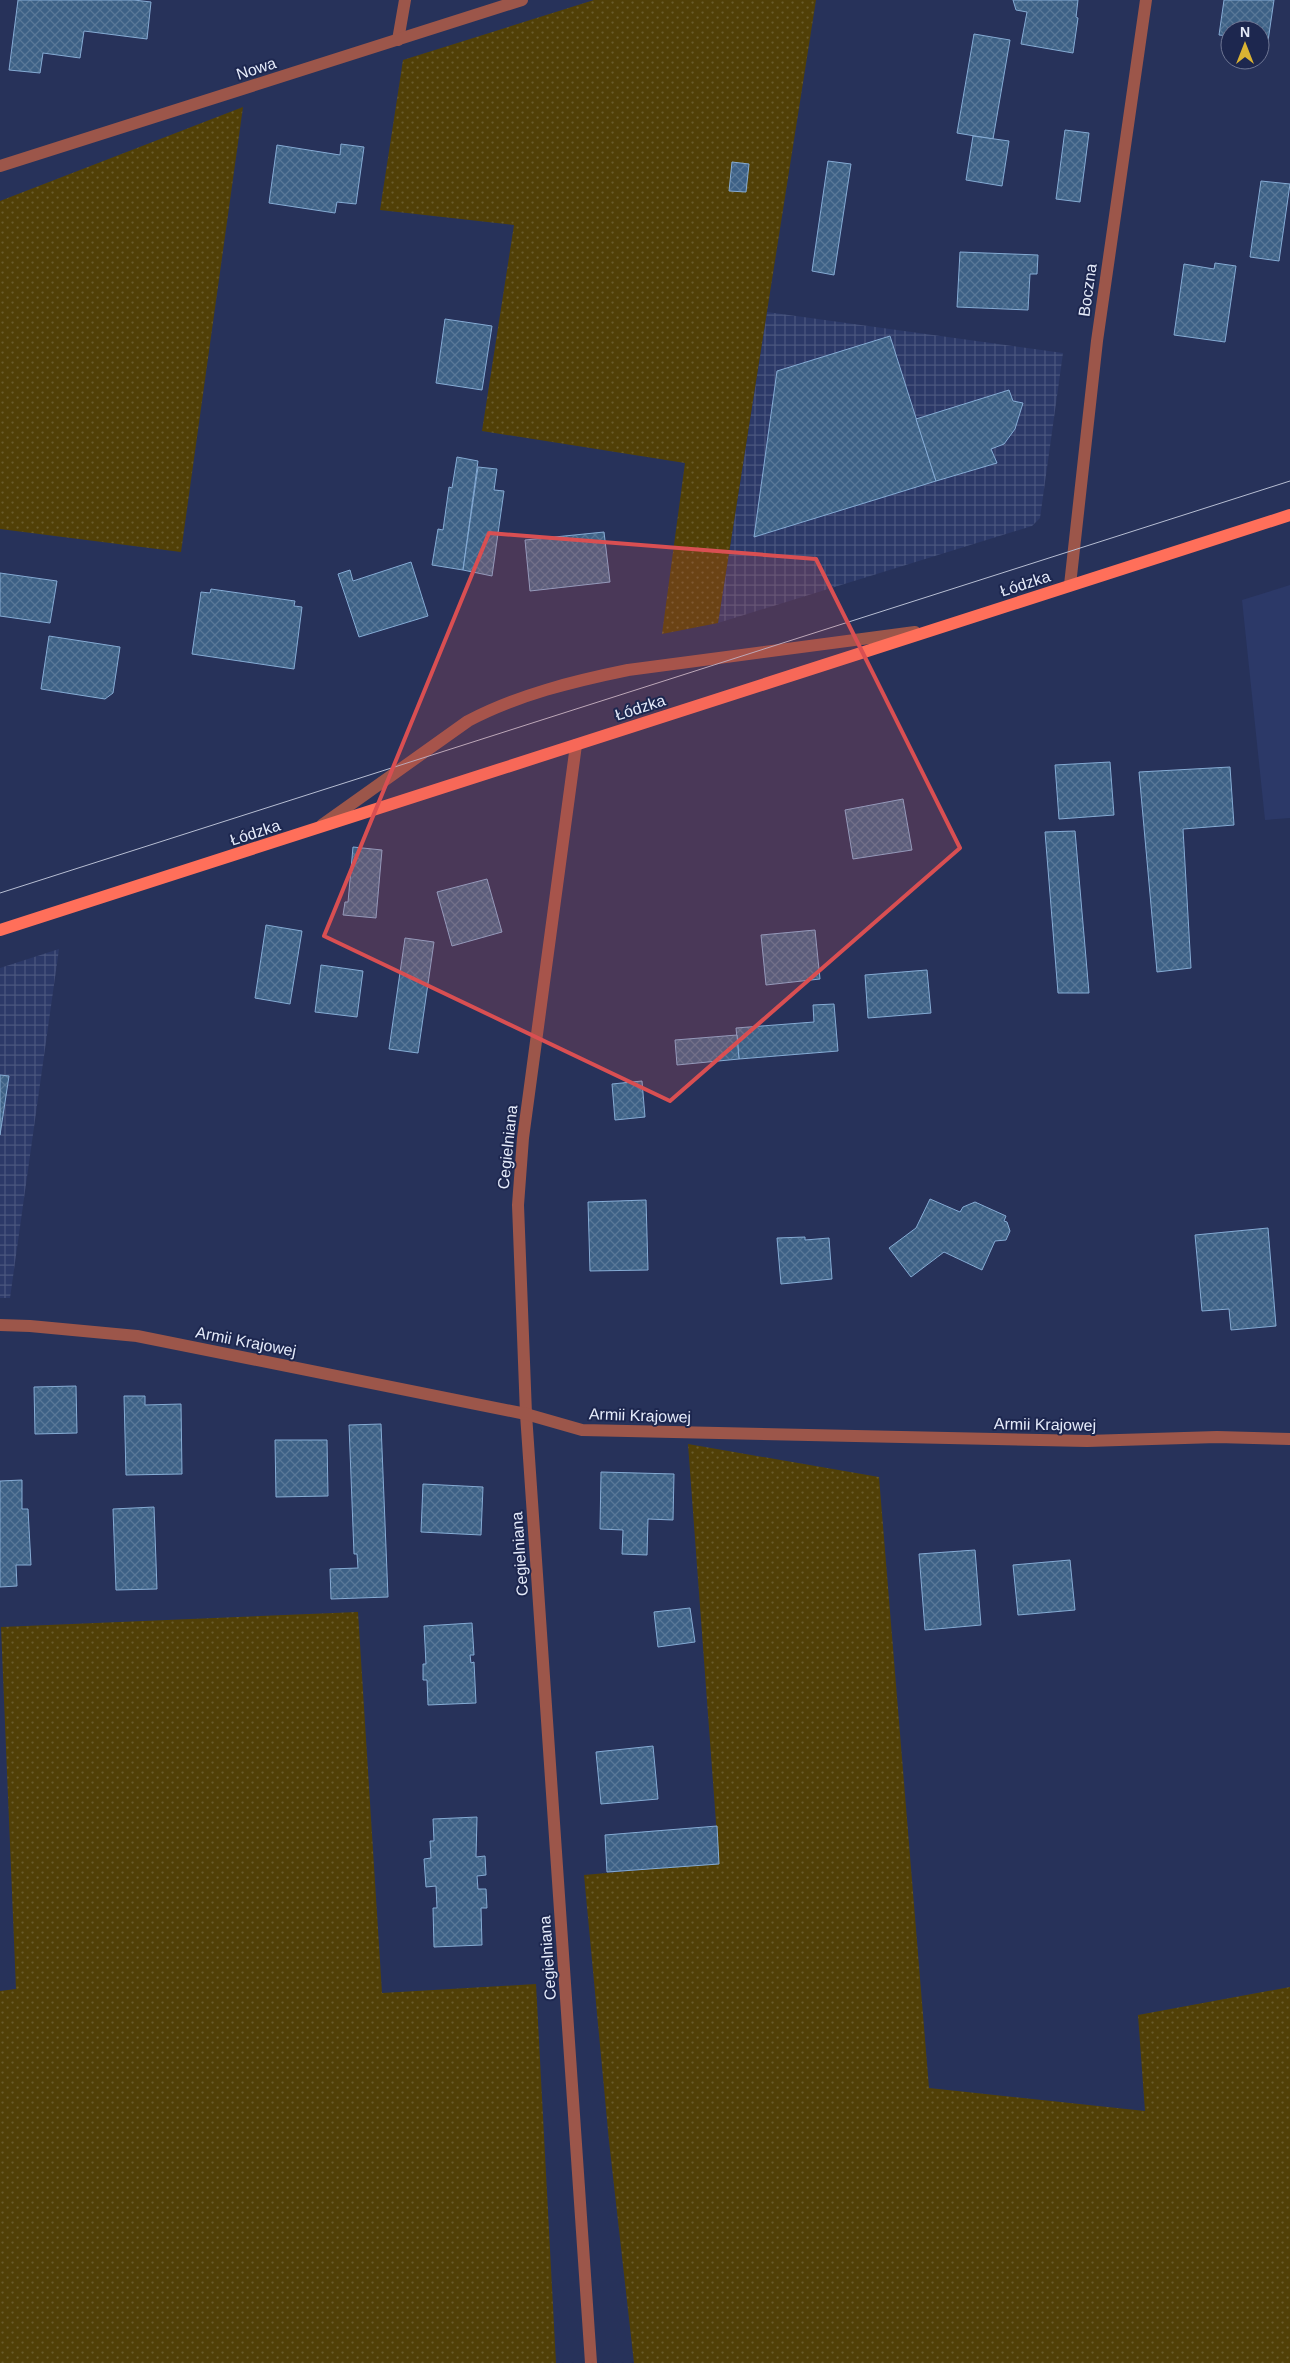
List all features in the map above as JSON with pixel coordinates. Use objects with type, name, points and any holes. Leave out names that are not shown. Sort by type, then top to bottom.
[{"type":"main road","name":"Łódzka","points":[[0,930],[1290,515]]},
{"type":"street","points":[[398,40],[405,0]]},
{"type":"street","name":"Nowa","points":[[0,166],[522,0]]},
{"type":"street","name":"Boczna","points":[[1070,585],[1098,331],[1146,0]]},
{"type":"street","points":[[317,829],[468,721],[490,709],[581,680],[628,670],[935,630]]},
{"type":"street","name":"Cegielniana","points":[[576,745],[520,1174],[518,1205],[526,1414],[591,2363]]},
{"type":"street","name":"Armii Krajowej","points":[[0,1325],[137,1336],[526,1414],[582,1430],[1088,1441],[1217,1437],[1290,1439]]},
{"type":"highlighted area","points":[[489,533],[816,559],[960,848],[670,1101],[324,936]]},
{"type":"shaded area","points":[[594,0],[816,0],[718,623],[662,634],[685,463],[482,431],[514,225],[380,210],[403,60]]},
{"type":"shaded area","points":[[243,107],[181,552],[0,529],[0,201]]},
{"type":"shaded area","points":[[767,312],[1063,353],[1040,518],[1032,526],[718,623]]},
{"type":"shaded area","points":[[1290,585],[1290,818],[1265,820],[1242,600]]},
{"type":"shaded area","points":[[59,949],[10,1298],[0,1298],[0,968]]},
{"type":"shaded area","points":[[688,1444],[879,1477],[929,2088],[1145,2111],[1138,2015],[1290,1987],[1290,2363],[634,2363],[609,2141],[584,1875],[719,1863]]},
{"type":"shaded area","points":[[358,1612],[382,1993],[536,1984],[556,2363],[0,2363],[0,1991],[16,1989],[1,1627]]},
{"type":"building","points":[[18,0],[134,0],[151,2],[147,39],[84,31],[80,58],[43,53],[40,73],[9,70]]},
{"type":"building","points":[[1013,0],[1078,0],[1076,17],[1078,18],[1073,53],[1021,44],[1027,12],[1016,10]]},
{"type":"building","points":[[1224,0],[1274,0],[1270,27],[1270,20],[1221,20]]},
{"type":"building","points":[[974,34],[1010,40],[993,139],[957,133]]},
{"type":"building","points":[[1065,130],[1089,133],[1080,202],[1056,199]]},
{"type":"building","points":[[973,136],[1009,141],[1002,186],[966,180]]},
{"type":"building","points":[[341,144],[364,147],[356,204],[337,202],[335,213],[269,203],[277,145],[340,155]]},
{"type":"building","points":[[828,161],[851,164],[834,275],[812,271]]},
{"type":"building","points":[[732,162],[749,164],[746,192],[729,191]]},
{"type":"building","points":[[1261,181],[1290,184],[1279,261],[1250,257]]},
{"type":"building","points":[[960,252],[1038,255],[1037,274],[1030,274],[1028,310],[957,307]]},
{"type":"building","points":[[1215,263],[1236,266],[1225,342],[1174,335],[1184,264],[1214,269]]},
{"type":"building","points":[[445,319],[492,326],[482,390],[436,383]]},
{"type":"building","points":[[890,336],[936,481],[754,537],[777,371]]},
{"type":"building","points":[[1009,390],[1013,401],[1023,403],[1015,429],[1004,444],[991,449],[997,463],[936,481],[916,419]]},
{"type":"building","points":[[457,457],[478,461],[463,570],[432,565],[438,529],[443,530],[449,487],[452,488]]},
{"type":"building","points":[[478,467],[497,469],[494,490],[504,491],[492,576],[463,570]]},
{"type":"building","points":[[604,532],[610,582],[530,591],[525,540]]},
{"type":"building","points":[[411,562],[428,616],[359,637],[338,574],[350,570],[353,581]]},
{"type":"building","points":[[0,573],[57,581],[50,623],[0,616]]},
{"type":"building","points":[[211,589],[295,601],[294,606],[302,607],[294,669],[192,654],[201,592],[210,593]]},
{"type":"building","points":[[49,636],[120,647],[113,693],[105,699],[41,689]]},
{"type":"building","points":[[1110,762],[1114,815],[1059,819],[1055,765]]},
{"type":"building","points":[[1230,767],[1234,825],[1183,829],[1191,968],[1157,972],[1139,772]]},
{"type":"building","points":[[903,799],[912,850],[853,859],[845,810]]},
{"type":"building","points":[[1075,831],[1089,993],[1058,993],[1045,832]]},
{"type":"building","points":[[353,847],[382,850],[376,918],[343,915],[345,902],[348,902]]},
{"type":"building","points":[[487,879],[502,932],[452,946],[437,892]]},
{"type":"building","points":[[266,925],[302,931],[290,1004],[255,998]]},
{"type":"building","points":[[815,930],[820,979],[766,985],[761,935]]},
{"type":"building","points":[[405,938],[434,942],[418,1053],[389,1049]]},
{"type":"building","points":[[321,965],[363,971],[357,1017],[315,1012]]},
{"type":"building","points":[[927,970],[931,1013],[868,1018],[865,975]]},
{"type":"building","points":[[834,1004],[838,1051],[739,1059],[736,1028],[814,1022],[813,1005]]},
{"type":"building","points":[[737,1035],[739,1059],[677,1065],[675,1040]]},
{"type":"building","points":[[0,1075],[9,1076],[0,1135]]},
{"type":"building","points":[[642,1081],[645,1117],[615,1120],[612,1084]]},
{"type":"building","points":[[930,1199],[960,1212],[963,1207],[975,1202],[1006,1216],[1004,1221],[1007,1222],[1010,1231],[1006,1240],[995,1241],[982,1270],[944,1252],[911,1277],[889,1248],[916,1228]]},
{"type":"building","points":[[646,1200],[648,1270],[590,1271],[588,1202]]},
{"type":"building","points":[[1268,1228],[1276,1326],[1231,1330],[1229,1309],[1202,1311],[1195,1235]]},
{"type":"building","points":[[805,1237],[805,1240],[829,1238],[832,1279],[781,1284],[777,1238]]},
{"type":"building","points":[[76,1386],[77,1433],[35,1434],[34,1387]]},
{"type":"building","points":[[124,1396],[145,1396],[145,1405],[181,1404],[182,1474],[126,1475]]},
{"type":"building","points":[[381,1424],[388,1597],[331,1599],[330,1569],[358,1568],[357,1554],[354,1554],[349,1425]]},
{"type":"building","points":[[275,1440],[327,1440],[328,1496],[276,1497]]},
{"type":"building","points":[[601,1472],[674,1474],[673,1520],[648,1519],[647,1555],[622,1554],[623,1530],[600,1529]]},
{"type":"building","points":[[22,1480],[22,1509],[28,1509],[31,1565],[16,1565],[17,1586],[0,1587],[0,1481]]},
{"type":"building","points":[[423,1484],[483,1487],[481,1535],[421,1532]]},
{"type":"building","points":[[154,1507],[157,1589],[116,1590],[113,1509]]},
{"type":"building","points":[[975,1550],[981,1625],[925,1630],[919,1554]]},
{"type":"building","points":[[1070,1560],[1075,1610],[1018,1615],[1013,1565]]},
{"type":"building","points":[[690,1608],[695,1642],[658,1647],[654,1612]]},
{"type":"building","points":[[472,1623],[474,1655],[470,1655],[471,1663],[474,1662],[476,1703],[428,1705],[427,1680],[423,1680],[423,1664],[426,1664],[424,1626]]},
{"type":"building","points":[[653,1746],[658,1799],[601,1804],[596,1752]]},
{"type":"building","points":[[477,1817],[476,1857],[485,1856],[486,1875],[477,1876],[478,1889],[486,1889],[487,1908],[481,1908],[482,1945],[434,1947],[433,1908],[437,1908],[436,1886],[426,1887],[424,1859],[431,1858],[430,1841],[434,1841],[433,1819]]},
{"type":"building","points":[[717,1826],[719,1864],[607,1872],[605,1835]]},
{"type":"tram line","points":[[0,893],[1290,481]]}]
